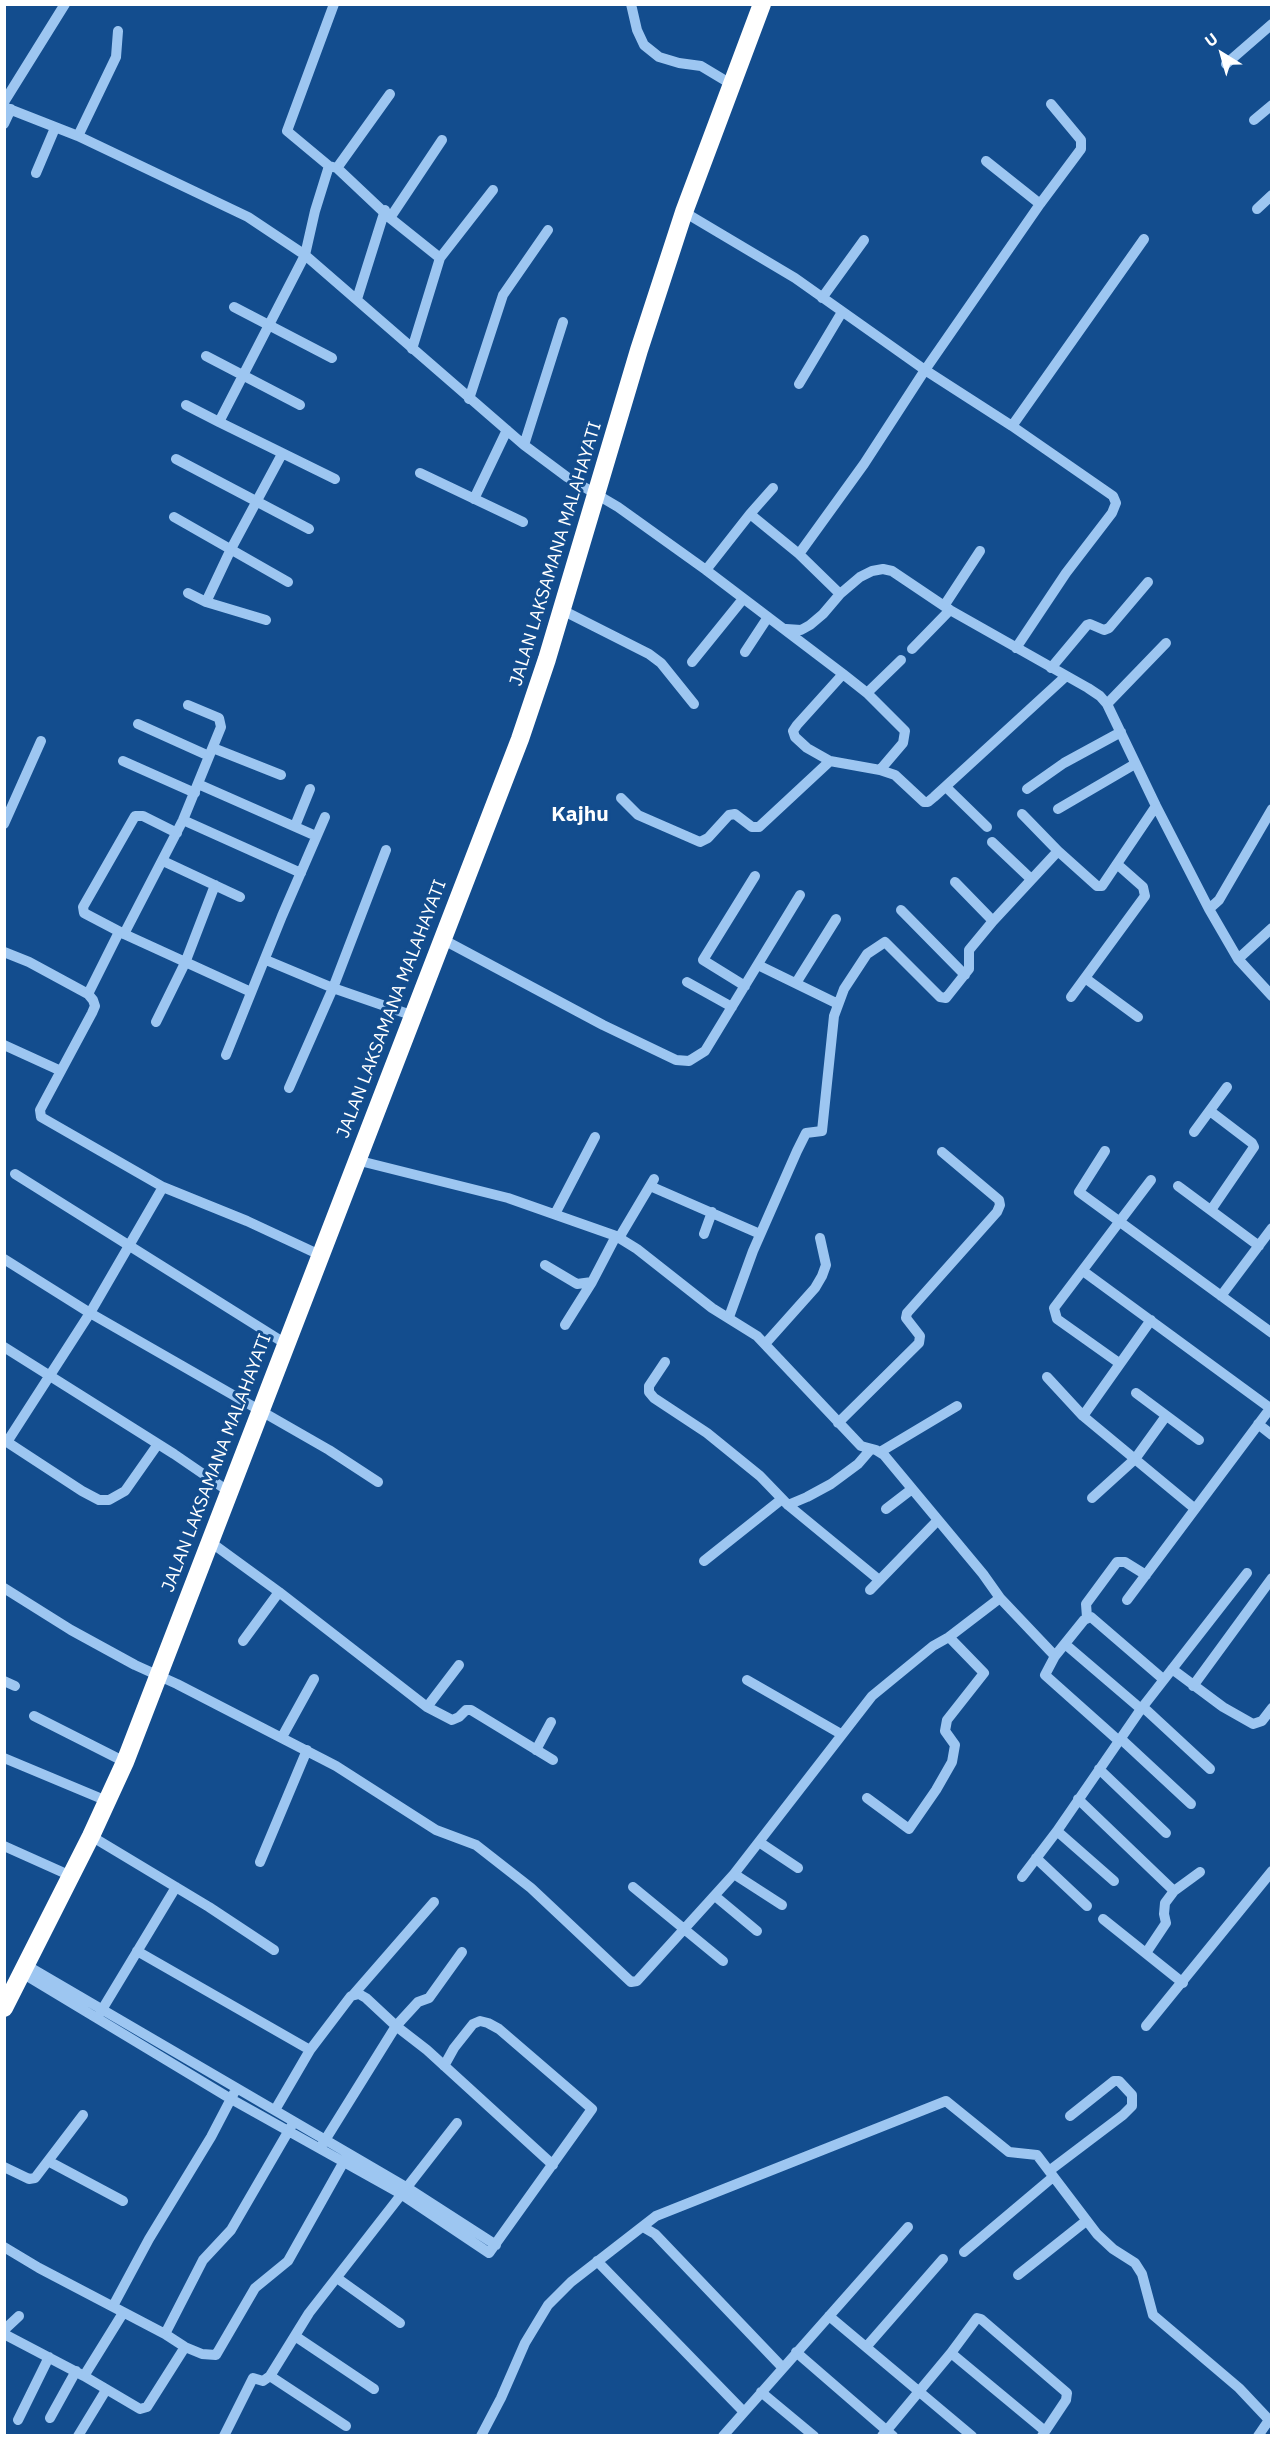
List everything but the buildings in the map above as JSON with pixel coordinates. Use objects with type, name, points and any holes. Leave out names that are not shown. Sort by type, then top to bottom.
[{"type":"highway","name":"JALAN LAKSAMANA MALAHAYATI","points":[[4,2008],[18,1974],[92,1836],[125,1762],[525,724],[684,212],[762,4]]},
{"type":"street","points":[[4,124],[7,106],[65,4]]},
{"type":"street","points":[[334,4],[287,131],[440,258]]},
{"type":"street","points":[[631,4],[644,45],[659,57],[678,63],[692,63],[701,66],[731,84]]},
{"type":"street","points":[[1226,63],[1272,24]]},
{"type":"street","points":[[78,136],[116,57],[118,31]]},
{"type":"street","points":[[219,422],[305,255],[315,212],[333,167],[390,94]]},
{"type":"street","points":[[799,554],[864,464],[925,370],[1040,204],[1081,149],[1081,140],[1051,104]]},
{"type":"street","points":[[1254,120],[1272,105]]},
{"type":"street","points":[[7,106],[78,136],[248,217],[305,255],[524,445],[567,477],[596,494],[706,570],[867,693],[902,727],[906,736],[903,743],[880,770]]},
{"type":"street","points":[[36,173],[55,128]]},
{"type":"street","points":[[357,299],[388,214],[442,140]]},
{"type":"street","points":[[986,161],[1040,204]]},
{"type":"street","points":[[412,349],[440,258],[493,190]]},
{"type":"street","points":[[1257,209],[1272,195]]},
{"type":"street","points":[[684,212],[795,278],[925,370],[1012,426],[1113,496],[1116,503],[1112,513],[1066,573],[1016,648]]},
{"type":"street","points":[[469,399],[503,296],[548,230]]},
{"type":"street","points":[[1012,426],[1144,239]]},
{"type":"street","points":[[822,298],[864,240]]},
{"type":"street","points":[[234,307],[332,358]]},
{"type":"street","points":[[799,384],[842,312]]},
{"type":"street","points":[[524,445],[563,322]]},
{"type":"street","points":[[206,356],[300,405]]},
{"type":"street","points":[[186,405],[335,479]]},
{"type":"street","points":[[474,499],[507,430]]},
{"type":"street","points":[[206,602],[231,549],[282,454]]},
{"type":"street","points":[[176,459],[309,529]]},
{"type":"street","points":[[420,473],[523,522]]},
{"type":"street","points":[[706,570],[773,488]]},
{"type":"street","points":[[750,514],[799,554],[840,594]]},
{"type":"street","points":[[174,517],[288,582]]},
{"type":"street","points":[[912,649],[947,608],[980,551]]},
{"type":"street","points":[[786,629],[801,630],[810,625],[824,614],[840,594],[861,577],[872,571],[883,569],[892,571],[947,608],[1088,688],[1107,704],[1156,806],[1209,909],[1238,959],[1272,996]]},
{"type":"street","points":[[1051,668],[1087,625],[1104,630],[1109,628],[1148,582]]},
{"type":"street","points":[[188,593],[206,602],[266,620]]},
{"type":"street","points":[[692,662],[742,599]]},
{"type":"street","points":[[562,610],[650,654],[661,663],[694,704]]},
{"type":"street","points":[[745,652],[768,617]]},
{"type":"street","points":[[1107,704],[1166,643]]},
{"type":"street","points":[[867,693],[901,660]]},
{"type":"street","points":[[843,674],[793,731],[795,737],[807,748],[830,761],[895,775],[924,802],[928,802],[946,787],[1065,677]]},
{"type":"street","points":[[88,994],[177,834],[221,727],[221,720],[188,705]]},
{"type":"street","points":[[138,724],[281,776]]},
{"type":"street","points":[[1027,789],[1064,763],[1120,732]]},
{"type":"street","points":[[4,824],[41,741]]},
{"type":"street","points":[[123,761],[316,836]]},
{"type":"street","points":[[621,798],[638,814],[700,842],[708,838],[729,814],[735,814],[752,827],[759,827],[830,761]]},
{"type":"street","points":[[1058,809],[1135,764]]},
{"type":"street","points":[[946,787],[987,827]]},
{"type":"street","points":[[295,826],[310,789]]},
{"type":"street","points":[[1022,814],[1058,851],[1099,886],[1105,884],[1156,806]]},
{"type":"street","points":[[1209,909],[1219,900],[1272,809]]},
{"type":"street","points":[[177,834],[143,816],[138,815],[132,819],[83,910],[85,915],[251,992]]},
{"type":"street","points":[[226,1055],[325,817]]},
{"type":"street","points":[[183,820],[301,873]]},
{"type":"street","points":[[992,842],[1031,879]]},
{"type":"street","points":[[290,1088],[333,988],[386,850]]},
{"type":"street","points":[[729,1317],[760,1234],[806,1133],[822,1131],[830,1042],[838,1004],[852,976],[867,954],[885,942],[943,998],[949,996],[969,969],[969,950],[1058,851]]},
{"type":"street","points":[[163,861],[240,897]]},
{"type":"street","points":[[1071,997],[1145,896],[1143,887],[1117,864]]},
{"type":"street","points":[[745,986],[703,960],[755,876]]},
{"type":"street","points":[[956,882],[993,921]]},
{"type":"street","points":[[156,1023],[185,963],[215,885]]},
{"type":"street","points":[[442,939],[603,1025],[676,1060],[689,1061],[705,1051],[800,895]]},
{"type":"street","points":[[901,910],[965,975]]},
{"type":"street","points":[[796,983],[836,919]]},
{"type":"street","points":[[1238,959],[1272,928]]},
{"type":"street","points":[[4,952],[29,962],[88,994],[93,1000],[92,1013],[40,1110],[41,1117],[163,1187],[247,1221],[320,1255]]},
{"type":"street","points":[[266,960],[333,988],[411,1015]]},
{"type":"street","points":[[758,965],[838,1004]]},
{"type":"street","points":[[1085,978],[1138,1017]]},
{"type":"street","points":[[687,981],[732,1007]]},
{"type":"street","points":[[4,1045],[61,1071]]},
{"type":"street","points":[[1194,1132],[1227,1087]]},
{"type":"street","points":[[1210,1111],[1252,1143],[1254,1147],[1211,1210]]},
{"type":"street","points":[[555,1214],[596,1137]]},
{"type":"street","points":[[838,1423],[919,1343],[920,1336],[906,1318],[907,1312],[998,1212],[999,1200],[942,1152]]},
{"type":"street","points":[[1105,1152],[1078,1191],[1272,1333]]},
{"type":"street","points":[[356,1160],[508,1198],[618,1237],[712,1308],[758,1336],[861,1446],[876,1451],[938,1520],[1000,1598],[1055,1656]]},
{"type":"street","points":[[15,1174],[285,1344]]},
{"type":"street","points":[[1119,1364],[1055,1316],[1054,1308],[1151,1180]]},
{"type":"street","points":[[565,1325],[652,1183],[760,1234]]},
{"type":"street","points":[[1178,1185],[1259,1245]]},
{"type":"street","points":[[159,1444],[126,1491],[109,1500],[91,1497],[6,1441],[90,1313],[163,1187]]},
{"type":"street","points":[[704,1234],[712,1212]]},
{"type":"street","points":[[1221,1296],[1272,1228]]},
{"type":"street","points":[[765,1344],[815,1288],[822,1276],[826,1265],[820,1238]]},
{"type":"street","points":[[4,1259],[90,1313],[329,1450],[378,1482]]},
{"type":"street","points":[[545,1265],[577,1284],[592,1282]]},
{"type":"street","points":[[1083,1271],[1271,1407],[1127,1600]]},
{"type":"street","points":[[1083,1416],[1150,1320]]},
{"type":"street","points":[[4,1347],[159,1444],[228,1491]]},
{"type":"street","points":[[665,1362],[649,1386],[649,1392],[654,1398],[707,1433],[760,1476],[785,1502],[878,1579]]},
{"type":"street","points":[[1047,1377],[1083,1416],[1194,1508]]},
{"type":"street","points":[[1136,1392],[1199,1440]]},
{"type":"street","points":[[704,1561],[785,1502],[807,1497],[831,1484],[876,1451],[957,1406]]},
{"type":"street","points":[[1092,1498],[1135,1459],[1166,1416]]},
{"type":"street","points":[[1258,1424],[1272,1435]]},
{"type":"street","points":[[886,1509],[912,1490]]},
{"type":"street","points":[[870,1590],[878,1579],[938,1520]]},
{"type":"street","points":[[209,1541],[279,1592],[427,1707],[452,1720],[466,1710],[471,1710],[553,1760]]},
{"type":"street","points":[[1146,1575],[1125,1562],[1117,1562],[1086,1604],[1087,1617],[1055,1656],[1045,1671],[1046,1677],[1191,1804]]},
{"type":"street","points":[[1022,1876],[1057,1831],[1163,1679],[1247,1573]]},
{"type":"street","points":[[1193,1686],[1272,1578]]},
{"type":"street","points":[[4,1588],[71,1630],[307,1750],[436,1830],[476,1845],[531,1888],[629,1981],[637,1981],[734,1874],[872,1696],[933,1646],[949,1637],[1000,1598]]},
{"type":"street","points":[[243,1641],[279,1592]]},
{"type":"street","points":[[1087,1617],[1097,1620],[1163,1679]]},
{"type":"street","points":[[867,1798],[909,1829],[952,1762],[955,1745],[945,1731],[947,1720],[984,1673],[949,1637]]},
{"type":"street","points":[[1065,1644],[1142,1708],[1210,1769]]},
{"type":"street","points":[[427,1707],[447,1684],[459,1665]]},
{"type":"street","points":[[1172,1669],[1193,1686],[1252,1724],[1262,1721],[1272,1708]]},
{"type":"street","points":[[282,1737],[314,1679]]},
{"type":"street","points":[[747,1680],[841,1734]]},
{"type":"street","points":[[4,1682],[15,1686]]},
{"type":"street","points":[[34,1716],[125,1762]]},
{"type":"street","points":[[536,1750],[551,1722]]},
{"type":"street","points":[[260,1862],[307,1750]]},
{"type":"street","points":[[4,1758],[107,1801]]},
{"type":"street","points":[[1099,1769],[1167,1833]]},
{"type":"street","points":[[1078,1799],[1174,1891]]},
{"type":"street","points":[[1057,1831],[1114,1881]]},
{"type":"street","points":[[92,1836],[274,1950]]},
{"type":"street","points":[[759,1842],[798,1868]]},
{"type":"street","points":[[4,1846],[71,1876]]},
{"type":"street","points":[[1036,1858],[1088,1906]]},
{"type":"street","points":[[1146,2026],[1272,1871]]},
{"type":"street","points":[[1146,1953],[1166,1923],[1165,1903],[1174,1891],[1200,1872]]},
{"type":"street","points":[[734,1874],[782,1905]]},
{"type":"street","points":[[99,2014],[176,1887]]},
{"type":"street","points":[[633,1887],[723,1961]]},
{"type":"street","points":[[715,1896],[756,1931]]},
{"type":"street","points":[[275,2110],[310,2050],[353,1995],[434,1902]]},
{"type":"street","points":[[1103,1919],[1183,1983]]},
{"type":"street","points":[[137,1951],[310,2050]]},
{"type":"street","points":[[323,2144],[396,2026],[418,2002],[429,1998],[462,1952]]},
{"type":"street","points":[[18,1974],[99,2014],[496,2245],[592,2109],[499,2029],[488,2023],[480,2021],[473,2024],[454,2048],[444,2066]]},
{"type":"street","points":[[353,1995],[359,1994],[366,1998],[553,2165]]},
{"type":"street","points":[[964,2252],[1051,2174],[1123,2115],[1132,2106],[1132,2095],[1119,2081],[1114,2081],[1070,2116]]},
{"type":"street","points":[[233,2094],[275,2110],[292,2126]]},
{"type":"street","points":[[113,2307],[149,2239],[211,2137],[233,2094]]},
{"type":"street","points":[[481,2436],[501,2398],[525,2343],[548,2305],[597,2261],[643,2227],[662,2214],[946,2101],[1005,2150],[1035,2154],[1096,2234],[1113,2249],[1135,2263],[1142,2274],[1153,2314],[1239,2388],[1270,2422],[1258,2436]]},
{"type":"street","points":[[4,2167],[32,2179],[38,2175],[83,2115]]},
{"type":"street","points":[[224,2436],[253,2378],[263,2381],[270,2376],[309,2313],[457,2123]]},
{"type":"street","points":[[165,2334],[203,2260],[231,2230],[292,2126]]},
{"type":"street","points":[[4,2247],[39,2268],[165,2334],[184,2347],[202,2354],[216,2355],[255,2289],[288,2261],[346,2158]]},
{"type":"street","points":[[48,2161],[123,2201]]},
{"type":"street","points":[[1018,2275],[1086,2220]]},
{"type":"street","points":[[643,2227],[655,2234],[782,2367]]},
{"type":"street","points":[[729,2433],[743,2411],[908,2227]]},
{"type":"street","points":[[867,2346],[943,2259]]},
{"type":"street","points":[[597,2261],[743,2411]]},
{"type":"street","points":[[337,2278],[400,2323]]},
{"type":"street","points":[[50,2418],[123,2313]]},
{"type":"street","points":[[19,2316],[4,2332],[140,2409],[147,2407],[184,2347]]},
{"type":"street","points":[[829,2316],[972,2436]]},
{"type":"street","points":[[795,2352],[887,2434],[974,2320],[981,2319],[1067,2393],[1066,2400],[1044,2433],[951,2353]]},
{"type":"street","points":[[295,2336],[374,2389]]},
{"type":"street","points":[[18,2420],[49,2357]]},
{"type":"street","points":[[270,2376],[346,2426]]},
{"type":"street","points":[[78,2436],[106,2390]]},
{"type":"street","points":[[761,2391],[814,2436]]},
{"type":"district","name":"Kajhu","points":[[580,815]]}]
